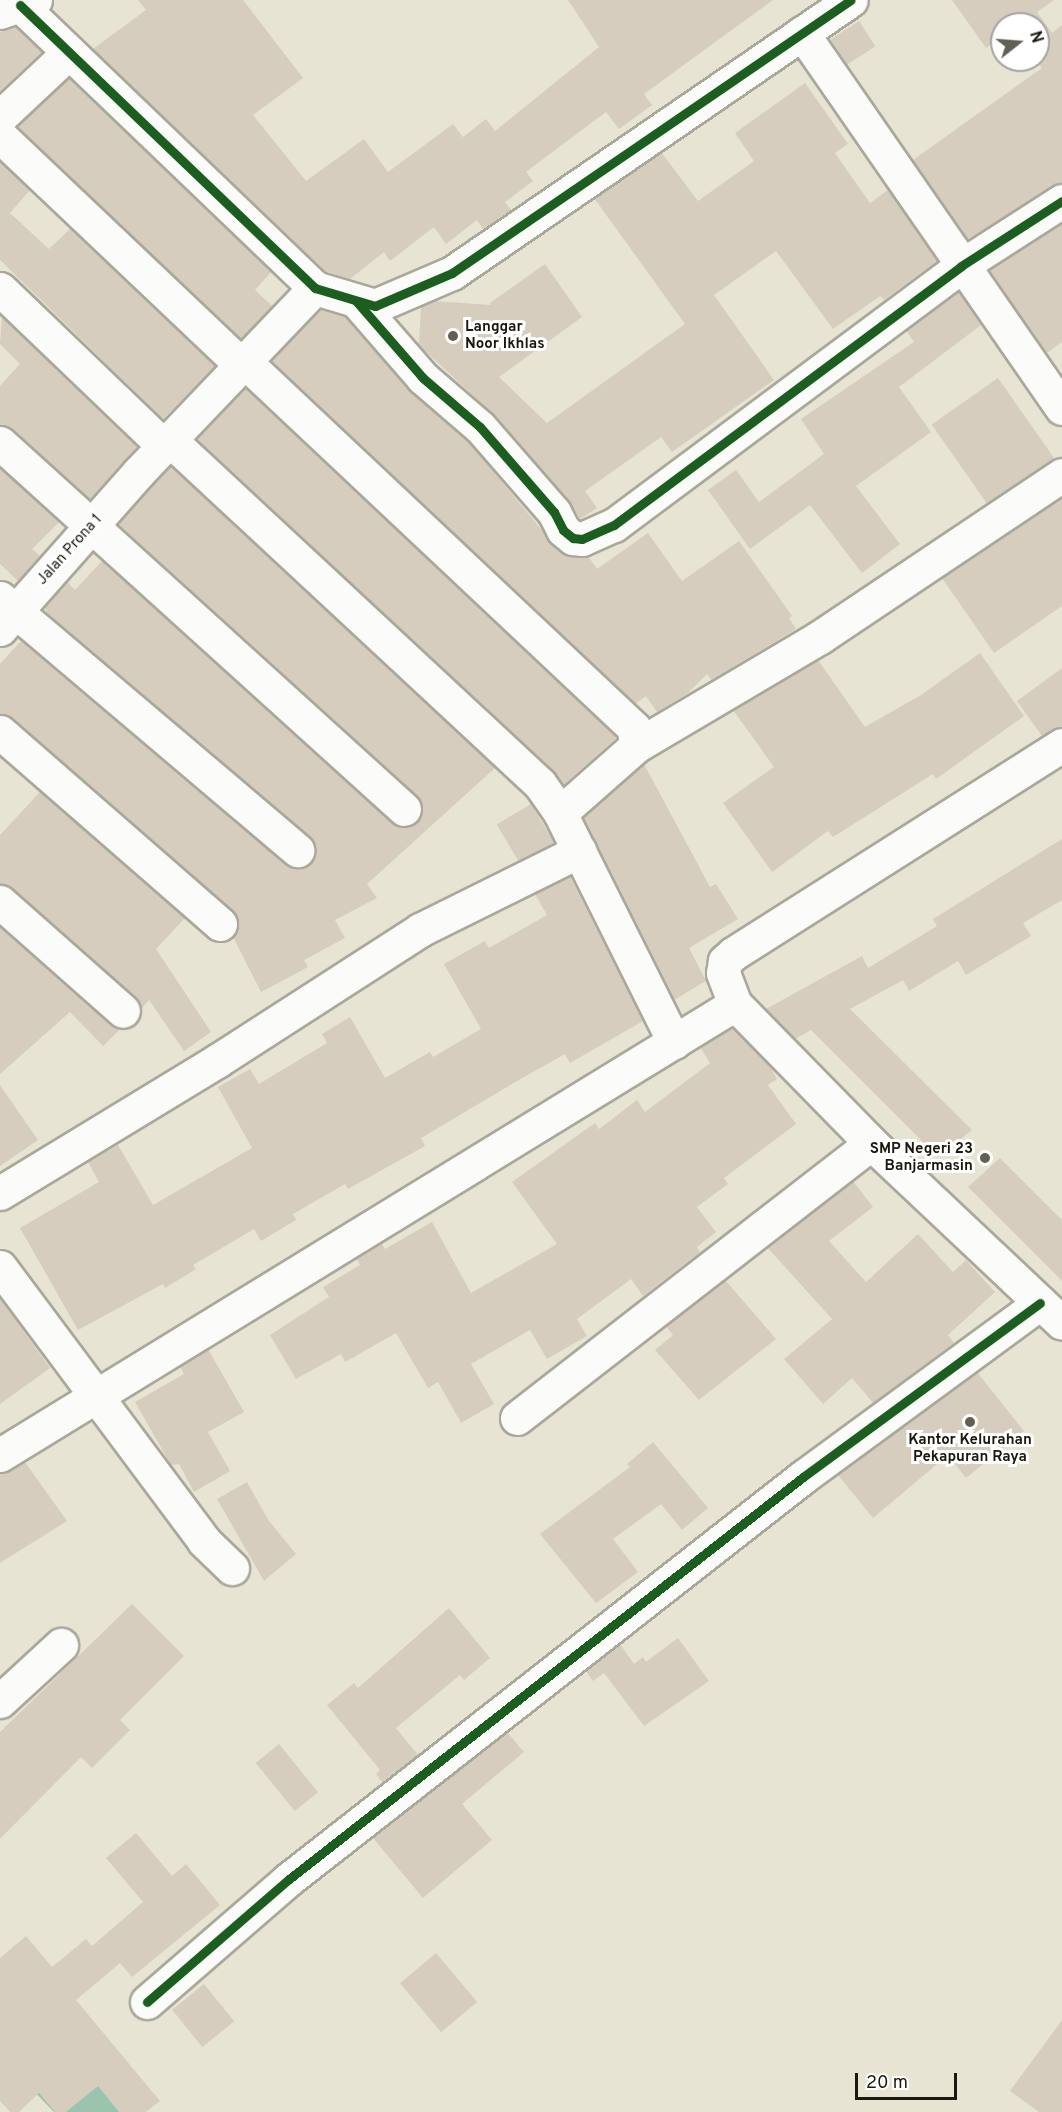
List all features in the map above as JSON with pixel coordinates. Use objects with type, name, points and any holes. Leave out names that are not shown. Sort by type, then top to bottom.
[{"type":"street","points":[[18,6],[315,288],[375,306],[392,301],[452,273],[850,0]]},
{"type":"street","points":[[802,33],[961,266],[1062,408]]},
{"type":"street","points":[[0,117],[67,54]]},
{"type":"street","points":[[0,136],[630,724],[637,735],[636,746]]},
{"type":"street","points":[[357,302],[423,378],[480,427],[554,512],[563,530],[573,538],[582,539],[614,525],[961,266],[1062,201]]},
{"type":"street","name":"Jalan Prona 1","points":[[5,613],[90,527],[139,472],[315,288]]},
{"type":"street","points":[[0,289],[167,443],[452,699],[540,784],[560,813],[674,1042]]},
{"type":"street","points":[[0,443],[90,527],[281,694],[404,809]]},
{"type":"street","points":[[560,813],[636,746],[820,637],[1062,475]]},
{"type":"street","points":[[5,613],[297,850]]},
{"type":"street","points":[[0,732],[220,924]]},
{"type":"street","points":[[147,2002],[298,1871],[794,1484],[1051,1313],[871,1143],[735,1004],[723,973],[725,961],[733,954],[1062,745]]},
{"type":"street","points":[[0,1193],[217,1061],[420,930],[579,851]]},
{"type":"street","points":[[0,902],[123,1011]]},
{"type":"street","points":[[0,1455],[735,1004]]},
{"type":"street","points":[[517,1418],[871,1143]]},
{"type":"street","points":[[0,1267],[97,1394],[204,1541],[232,1568]]},
{"type":"street","points":[[0,1701],[61,1646]]},
{"type":"building","points":[[138,0],[243,0],[303,78],[253,115],[306,181],[364,139],[388,172],[453,124],[463,137],[486,119],[495,131],[599,47],[568,0],[773,0],[644,94],[652,105],[619,129],[606,112],[526,172],[533,181],[505,202],[511,210],[483,229],[477,220],[446,244],[434,227],[390,261],[384,252],[350,279],[325,271],[93,49],[146,10]]},
{"type":"building","points":[[952,0],[1054,0],[1037,12],[990,12],[990,45],[986,48]]},
{"type":"building","points":[[859,21],[875,46],[847,65],[830,40]]},
{"type":"building","points":[[1062,25],[1062,182],[968,239],[913,160],[1036,72],[1050,72],[1050,30],[1052,33]]},
{"type":"building","points":[[15,27],[42,52],[0,91],[0,32]]},
{"type":"building","points":[[69,78],[271,272],[255,290],[272,306],[241,339],[17,127]]},
{"type":"building","points":[[805,83],[848,144],[835,153],[870,203],[888,190],[937,261],[884,300],[880,296],[833,329],[776,251],[714,295],[774,380],[672,452],[661,437],[585,491],[597,508],[580,519],[568,500],[494,415],[419,345],[421,307],[434,301],[491,305],[490,303],[545,264],[582,317],[499,377],[547,423],[685,324],[594,198],[661,152],[698,201],[754,161],[735,133]]},
{"type":"building","points":[[0,162],[30,190],[10,213],[49,249],[70,229],[215,366],[163,419],[0,260]]},
{"type":"building","points":[[1062,223],[1062,342],[1047,353],[989,270]]},
{"type":"building","points":[[958,291],[981,325],[899,387],[931,432],[856,486],[900,544],[862,573],[810,505],[750,549],[708,490],[736,470],[759,502],[824,454],[801,419],[914,342],[906,330]]},
{"type":"building","points":[[321,309],[345,316],[409,390],[467,440],[561,553],[588,556],[597,569],[648,533],[682,581],[739,541],[792,616],[789,618],[796,629],[711,680],[707,674],[688,693],[657,712],[646,696],[635,704],[271,361]]},
{"type":"building","points":[[2,317],[137,447],[90,499],[13,429],[0,425],[0,386],[20,364],[0,344]]},
{"type":"building","points":[[998,378],[1054,458],[988,505],[932,424]]},
{"type":"building","points":[[245,388],[616,738],[563,785],[553,770],[196,439]]},
{"type":"building","points":[[171,466],[495,768],[367,884],[377,898],[335,920],[345,938],[304,960],[308,967],[261,992],[233,937],[238,927],[232,910],[12,718],[0,714],[0,664],[21,641],[285,864],[303,868],[312,862],[315,844],[309,836],[47,613],[45,607],[67,582],[75,590],[102,561],[391,823],[409,827],[418,821],[422,804],[417,795],[118,524]]},
{"type":"building","points":[[0,468],[59,522],[32,549],[40,556],[18,581],[0,564]]},
{"type":"building","points":[[1062,498],[1062,606],[994,653],[942,578]]},
{"type":"building","points":[[980,653],[1024,716],[936,779],[933,774],[833,837],[828,831],[772,872],[723,803],[774,767],[733,710],[818,660],[865,727],[921,695]]},
{"type":"building","points":[[1062,668],[1062,726],[1042,736],[1017,701]]},
{"type":"building","points":[[644,764],[710,887],[716,884],[738,919],[689,948],[706,981],[674,1000],[583,818]]},
{"type":"building","points":[[40,792],[185,918],[156,949],[211,1032],[184,1051],[149,1000],[141,1009],[135,997],[12,888],[0,884],[0,835]]},
{"type":"building","points":[[531,804],[554,843],[520,863],[497,825]]},
{"type":"building","points":[[1062,839],[1062,900],[1023,923],[1031,936],[966,975],[958,961],[909,991],[903,980],[850,1009],[972,1130],[938,1157],[811,1030],[795,1039],[766,1009],[862,956],[868,968],[937,926],[933,919]]},
{"type":"building","points":[[570,876],[643,1021],[570,1063],[565,1054],[517,1081],[421,1138],[425,1146],[348,1189],[345,1184],[293,1214],[296,1220],[261,1241],[254,1229],[193,1265],[196,1269],[165,1288],[163,1284],[78,1330],[20,1228],[99,1182],[88,1162],[118,1145],[153,1205],[252,1148],[218,1087],[250,1069],[259,1084],[327,1043],[322,1034],[350,1017],[385,1078],[430,1052],[433,1057],[481,1029],[444,964],[485,941],[489,948],[547,915],[535,894]]},
{"type":"building","points":[[0,927],[111,1025],[120,1029],[103,1046],[70,1012],[0,1074]]},
{"type":"building","points":[[732,1028],[769,1065],[777,1079],[768,1085],[796,1124],[724,1178],[728,1184],[697,1207],[716,1232],[697,1247],[700,1252],[643,1296],[631,1279],[577,1319],[587,1336],[547,1359],[530,1330],[471,1364],[494,1404],[461,1423],[438,1382],[428,1388],[396,1333],[345,1362],[341,1354],[296,1379],[270,1335],[329,1297],[323,1287],[360,1265],[357,1259],[382,1244],[385,1249],[432,1222],[471,1293],[557,1244],[512,1182],[595,1123],[599,1129],[637,1100],[645,1112],[710,1063],[700,1047]]},
{"type":"building","points":[[0,1085],[38,1140],[0,1166]]},
{"type":"building","points":[[1000,1158],[1062,1220],[1062,1281],[968,1187]]},
{"type":"building","points":[[853,1181],[873,1207],[829,1241],[866,1282],[918,1234],[953,1272],[966,1260],[995,1292],[948,1335],[954,1343],[873,1403],[852,1378],[823,1404],[784,1359],[832,1319],[767,1247]]},
{"type":"building","points":[[725,1280],[776,1339],[699,1400],[655,1350],[673,1335],[666,1326]]},
{"type":"building","points":[[0,1298],[50,1368],[0,1404]]},
{"type":"building","points":[[208,1349],[244,1412],[208,1432],[230,1471],[194,1492],[179,1464],[171,1465],[135,1402],[184,1374],[180,1367]]},
{"type":"building","points":[[977,1372],[1024,1431],[966,1478],[948,1455],[873,1518],[838,1475]]},
{"type":"building","points":[[653,1442],[708,1508],[682,1530],[661,1504],[613,1539],[638,1572],[596,1603],[540,1534],[630,1467],[627,1464]]},
{"type":"building","points":[[25,1462],[67,1521],[0,1563],[0,1474]]},
{"type":"building","points":[[247,1482],[269,1521],[296,1554],[264,1581],[217,1499]]},
{"type":"building","points":[[132,1604],[184,1656],[120,1720],[130,1730],[92,1768],[81,1757],[0,1839],[0,1732]]},
{"type":"building","points":[[449,1608],[490,1658],[464,1680],[460,1675],[396,1728],[418,1755],[382,1782],[376,1774],[380,1770],[327,1705],[354,1683],[358,1688]]},
{"type":"building","points":[[678,1638],[709,1681],[644,1726],[604,1673],[593,1681],[586,1671],[620,1644],[634,1664],[643,1657],[646,1662]]},
{"type":"building","points":[[507,1732],[524,1752],[462,1804],[492,1840],[423,1898],[373,1838]]},
{"type":"building","points":[[279,1744],[318,1792],[295,1811],[256,1763]]},
{"type":"building","points":[[136,1833],[172,1876],[186,1864],[220,1905],[132,1977],[120,1963],[76,2000],[160,2101],[146,2112],[119,2112],[98,2086],[66,2112],[55,2112],[39,2093],[19,2112],[10,2112],[0,2101],[0,1958],[26,1936],[52,1967],[86,1939],[92,1946],[143,1902],[106,1858]]},
{"type":"building","points":[[436,1953],[477,2002],[441,2032],[400,1983]]},
{"type":"building","points":[[204,1984],[234,2021],[202,2047],[172,2010]]},
{"type":"building","points":[[1062,2020],[1062,2112],[1039,2112],[1010,2091]]},
{"type":"waterway","points":[[0,2011],[97,2112]]},
{"type":"cycle path","points":[[20,5],[315,288],[375,306],[452,273],[850,0]]},
{"type":"cycle path","points":[[357,302],[423,378],[480,427],[554,512],[563,530],[573,538],[582,539],[614,525],[961,266],[1062,201]]},
{"type":"cycle path","points":[[147,2002],[289,1879],[803,1477],[1040,1303]]},
{"type":"place","name":"Langgar Noor Ikhlas","points":[[453,336]]},
{"type":"place","name":"SMP Negeri 23 Banjarmasin","points":[[985,1158]]},
{"type":"place","name":"Kantor Kelurahan Pekapuran Raya","points":[[970,1422]]}]
